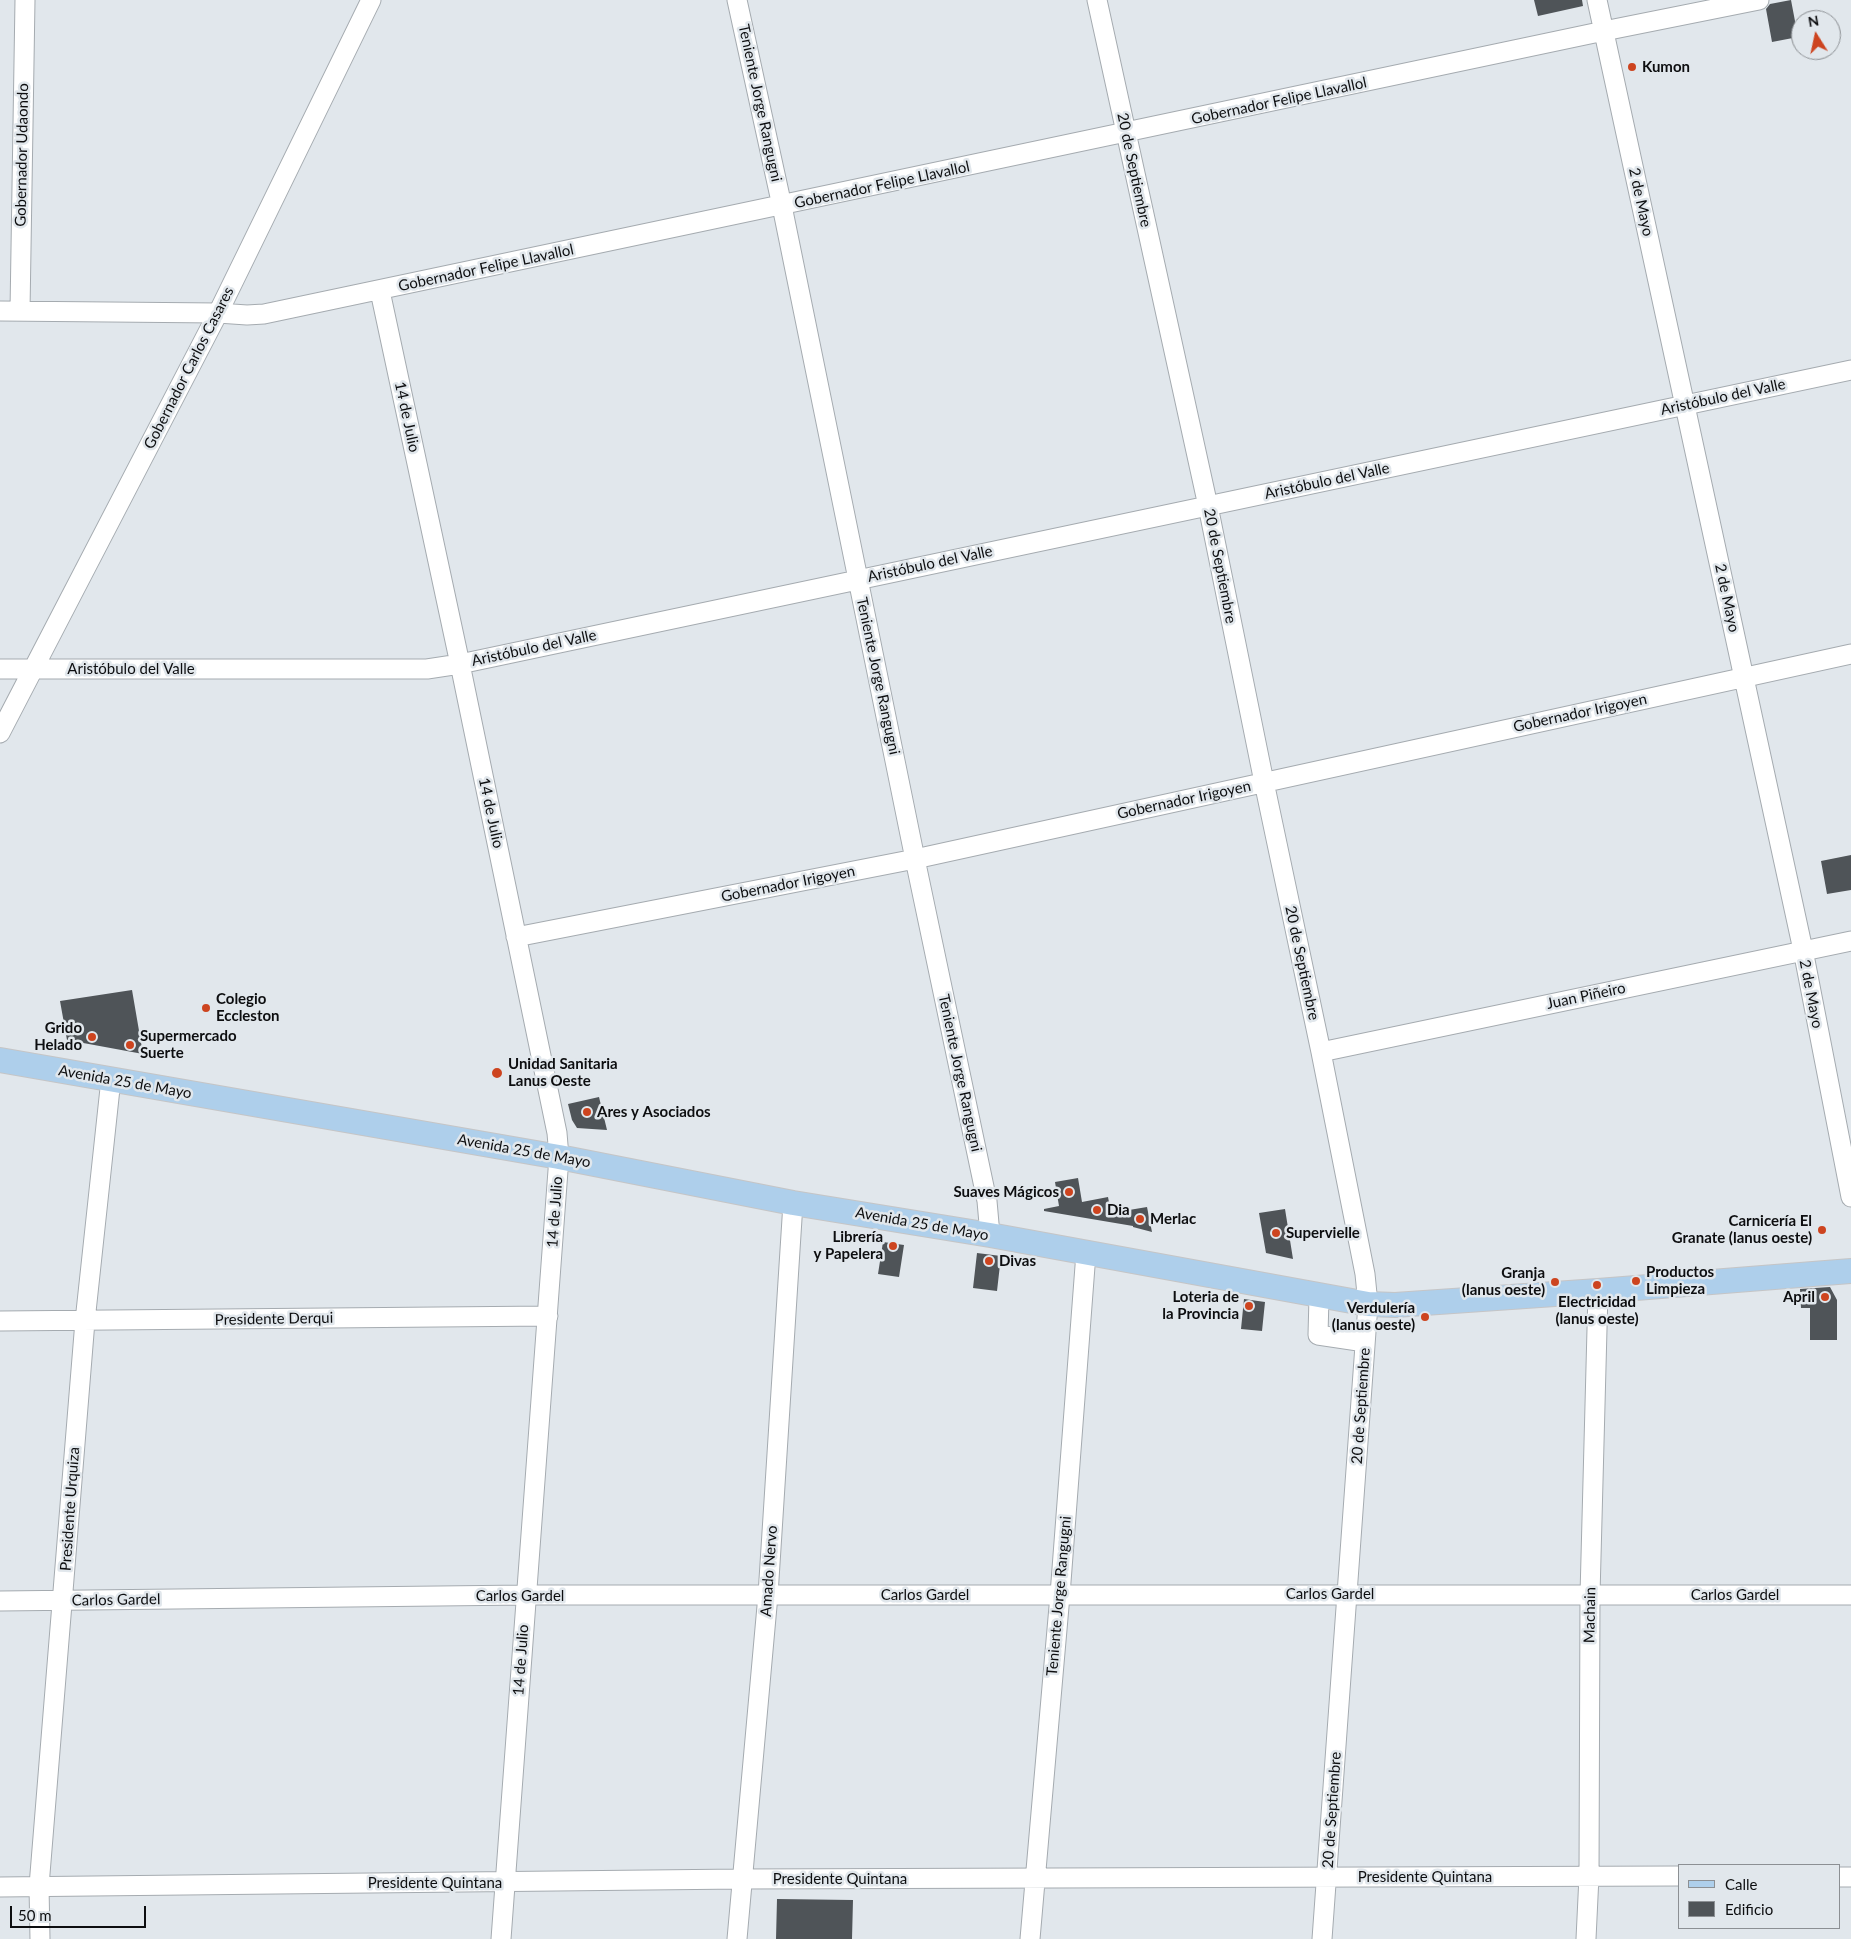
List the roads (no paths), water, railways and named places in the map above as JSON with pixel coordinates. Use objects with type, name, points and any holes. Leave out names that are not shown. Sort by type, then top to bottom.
[{"type":"main road","name":"Avenida 25 de Mayo","points":[[0,1060],[559,1157],[793,1203],[990,1235],[1319,1297],[1368,1304],[1395,1305],[1851,1271]]},
{"type":"street","name":"Gobernador Udaondo","points":[[20,311],[24,0]]},
{"type":"street","name":"Gobernador Carlos Casares","points":[[0,733],[218,313],[371,0]]},
{"type":"street","name":"Teniente Jorge Rangugni","points":[[737,0],[782,206],[915,859],[987,1201],[990,1235]]},
{"type":"street","name":"20 de Septiembre","points":[[1098,0],[1208,506],[1365,1274],[1368,1304],[1322,1939]]},
{"type":"street","name":"2 de Mayo","points":[[1597,0],[1803,950],[1851,1197]]},
{"type":"street","name":"Gobernador Felipe Llavallol","points":[[0,311],[264,314],[1604,31],[1759,0]]},
{"type":"street","name":"14 de Julio","points":[[380,291],[460,664],[557,1133],[559,1157],[501,1939]]},
{"type":"street","name":"Aristóbulo del Valle","points":[[0,669],[427,669],[460,664],[1851,370]]},
{"type":"street","name":"Gobernador Irigoyen","points":[[516,937],[915,859],[1851,654]]},
{"type":"street","name":"Juan Piñeiro","points":[[1321,1052],[1851,941]]},
{"type":"street","name":"Presidente Urquiza","points":[[40,1939],[39,1886],[85,1321],[111,1079]]},
{"type":"street","name":"Amado Nervo","points":[[737,1939],[768,1595],[793,1203]]},
{"type":"street","name":"Teniente Jorge Rangugni","points":[[1030,1939],[1060,1595],[1086,1253]]},
{"type":"street","name":"Machain","points":[[1586,1939],[1589,1876],[1590,1595],[1598,1291]]},
{"type":"street","points":[[1319,1297],[1318,1335],[1365,1342]]},
{"type":"street","name":"Presidente Derqui","points":[[0,1321],[548,1316]]},
{"type":"street","name":"Carlos Gardel","points":[[0,1601],[768,1595],[1851,1595]]},
{"type":"street","name":"Presidente Quintana","points":[[0,1887],[741,1879],[1678,1876]]},
{"type":"place","name":"Kumon","points":[[1632,67]]},
{"type":"place","name":"Colegio Eccleston","points":[[206,1008]]},
{"type":"place","name":"Grido Helado","points":[[92,1037]]},
{"type":"place","name":"Supermercado Suerte","points":[[130,1045]]},
{"type":"place","name":"Unidad Sanitaria Lanus Oeste","points":[[497,1073]]},
{"type":"place","name":"Ares y Asociados","points":[[587,1112]]},
{"type":"place","name":"Suaves Mágicos","points":[[1069,1192]]},
{"type":"place","name":"Dia","points":[[1097,1210]]},
{"type":"place","name":"Merlac","points":[[1140,1219]]},
{"type":"place","name":"Carnicería El Granate (lanus oeste)","points":[[1822,1230]]},
{"type":"place","name":"Supervielle","points":[[1276,1233]]},
{"type":"place","name":"Librería y Papelera","points":[[893,1246]]},
{"type":"place","name":"Divas","points":[[989,1261]]},
{"type":"place","name":"Productos Limpieza","points":[[1636,1281]]},
{"type":"place","name":"Granja (lanus oeste)","points":[[1555,1282]]},
{"type":"place","name":"Electricidad (lanus oeste)","points":[[1597,1285]]},
{"type":"place","name":"April","points":[[1825,1297]]},
{"type":"place","name":"Loteria de la Provincia","points":[[1249,1306]]},
{"type":"place","name":"Verdulería (lanus oeste)","points":[[1425,1317]]}]
